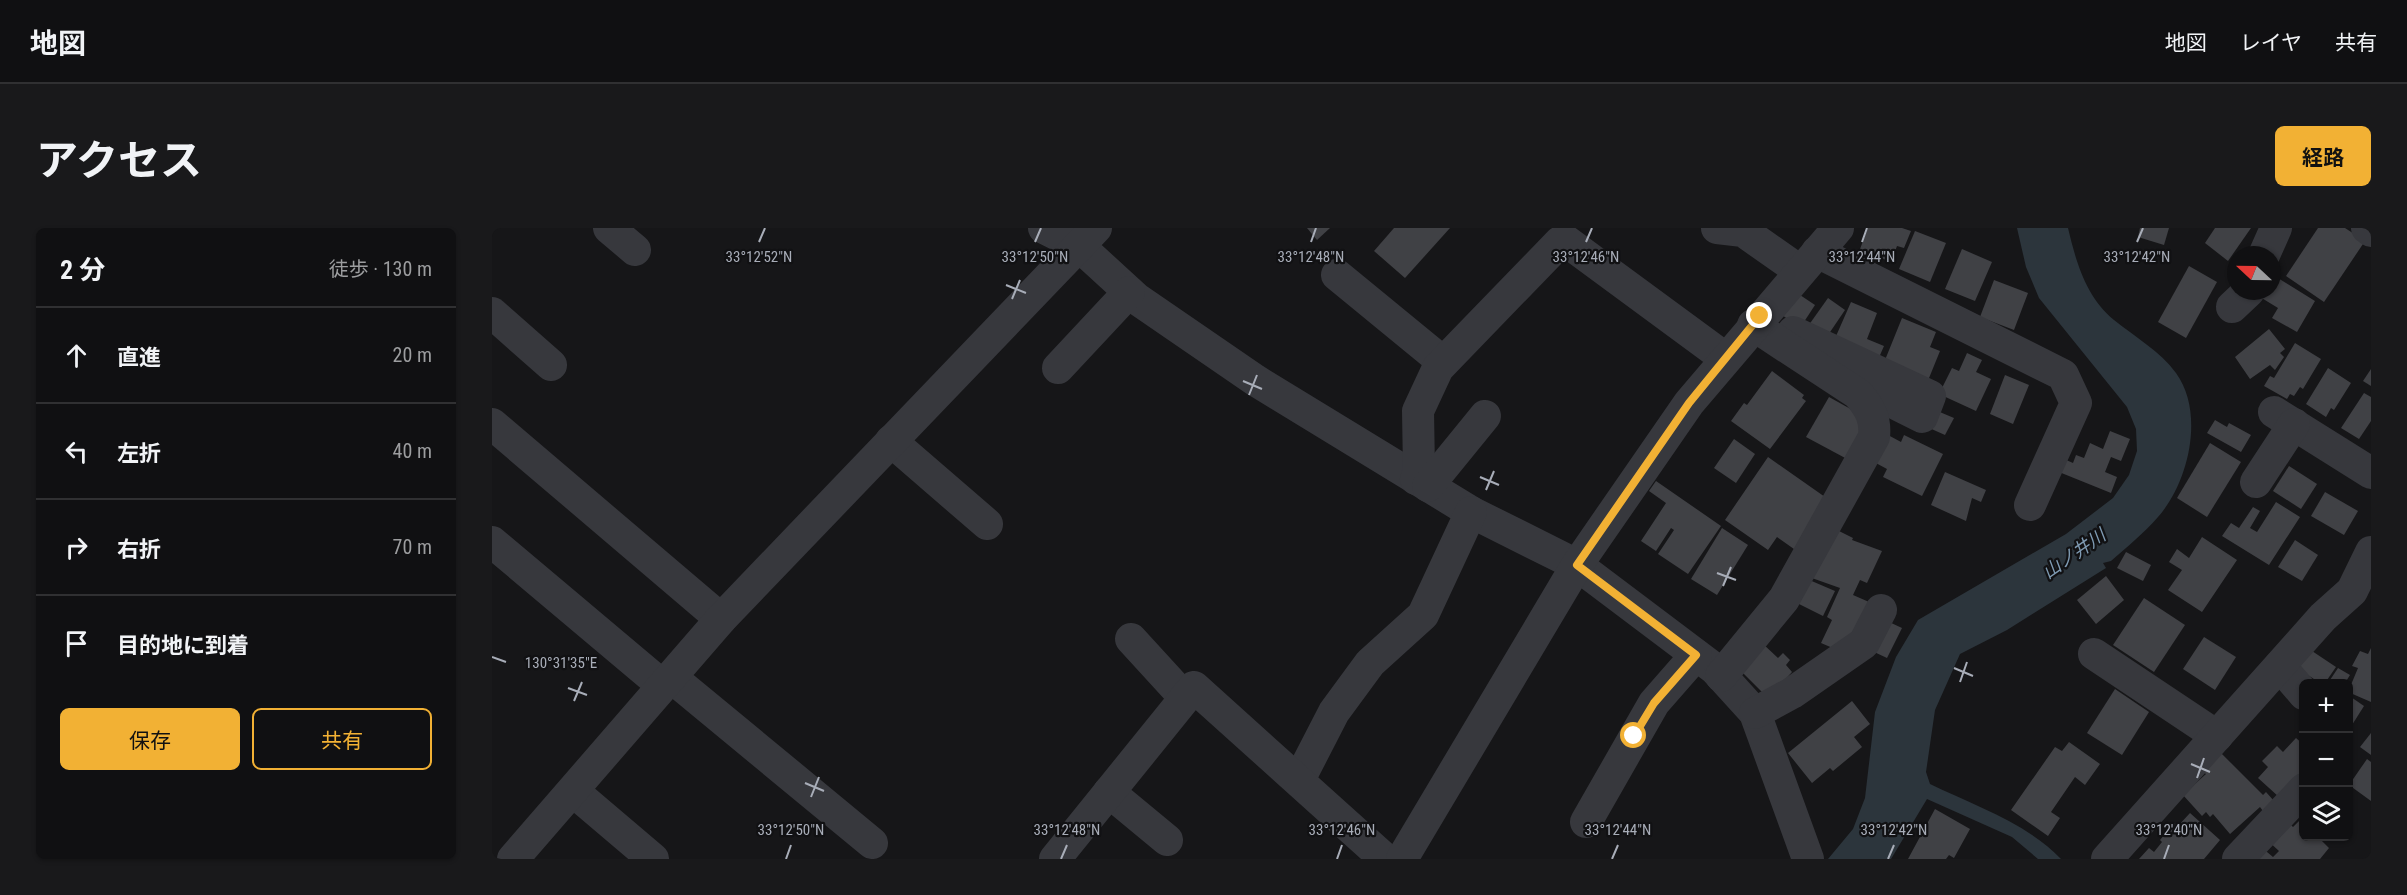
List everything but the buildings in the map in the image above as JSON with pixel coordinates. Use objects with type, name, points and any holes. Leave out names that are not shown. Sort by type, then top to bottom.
[{"type":"street","points":[[609,228],[635,250]]},
{"type":"street","points":[[1044,228],[1087,237],[1129,292],[1255,380],[1471,512],[1577,565],[1696,655],[1721,676],[1755,713],[1808,859]]},
{"type":"street","points":[[1402,859],[1577,565],[1689,403],[1838,228]]},
{"type":"street","points":[[2268,246],[2276,228]]},
{"type":"street","points":[[2367,228],[2371,231]]},
{"type":"street","points":[[1734,229],[2063,375],[2076,403],[2030,505]]},
{"type":"street","points":[[513,859],[722,619],[1087,237]]},
{"type":"street","points":[[1422,483],[1419,470],[1418,411],[1443,362],[1560,242],[1566,241],[1725,358]]},
{"type":"street","points":[[1337,275],[1443,362]]},
{"type":"street","points":[[1058,368],[1129,292]]},
{"type":"street","points":[[492,313],[551,365]]},
{"type":"street","points":[[1757,321],[1855,361]]},
{"type":"street","points":[[1721,676],[1784,599],[1874,437],[1875,422],[1867,404],[1858,394],[1757,321]]},
{"type":"street","points":[[1422,483],[1485,416]]},
{"type":"street","points":[[2256,482],[2284,418],[2371,473]]},
{"type":"street","points":[[492,424],[722,619]]},
{"type":"street","points":[[891,441],[987,524]]},
{"type":"street","points":[[1299,780],[1334,712],[1370,663],[1423,615],[1471,512]]},
{"type":"street","points":[[492,542],[872,843]]},
{"type":"street","points":[[2107,859],[2323,617],[2352,591],[2371,552]]},
{"type":"street","points":[[1755,713],[1792,693],[1864,644],[1881,610]]},
{"type":"street","points":[[1131,639],[1185,698]]},
{"type":"street","points":[[2094,654],[2217,736]]},
{"type":"street","points":[[1586,822],[1654,703],[1696,655]]},
{"type":"street","points":[[2280,666],[2299,688]]},
{"type":"street","points":[[1055,859],[1194,687],[1385,859]]},
{"type":"street","points":[[573,791],[653,859]]},
{"type":"street","points":[[1109,792],[1167,840]]},
{"type":"street","points":[[2238,859],[2299,794]]},
{"type":"water","name":"山ノ井川","points":[[2017,228],[2068,228],[2079,266],[2096,301],[2114,320],[2155,351],[2176,373],[2185,389],[2190,407],[2190,447],[2185,467],[2169,502],[2158,517],[2111,561],[2103,563],[2106,568],[2007,630],[1960,654],[1935,710],[1926,772],[1930,784],[2016,825],[2047,846],[2061,859],[2038,859],[2012,837],[1927,799],[1891,859],[1828,859],[1853,829],[1865,798],[1875,712],[1896,657],[1918,620],[2066,534],[2113,498],[2129,475],[2137,451],[2136,429],[2127,407],[2039,298],[2026,267]]},
{"type":"route","points":[[1634,736],[1654,703],[1696,655],[1577,565],[1641,477],[1689,403],[1760,316]]}]
